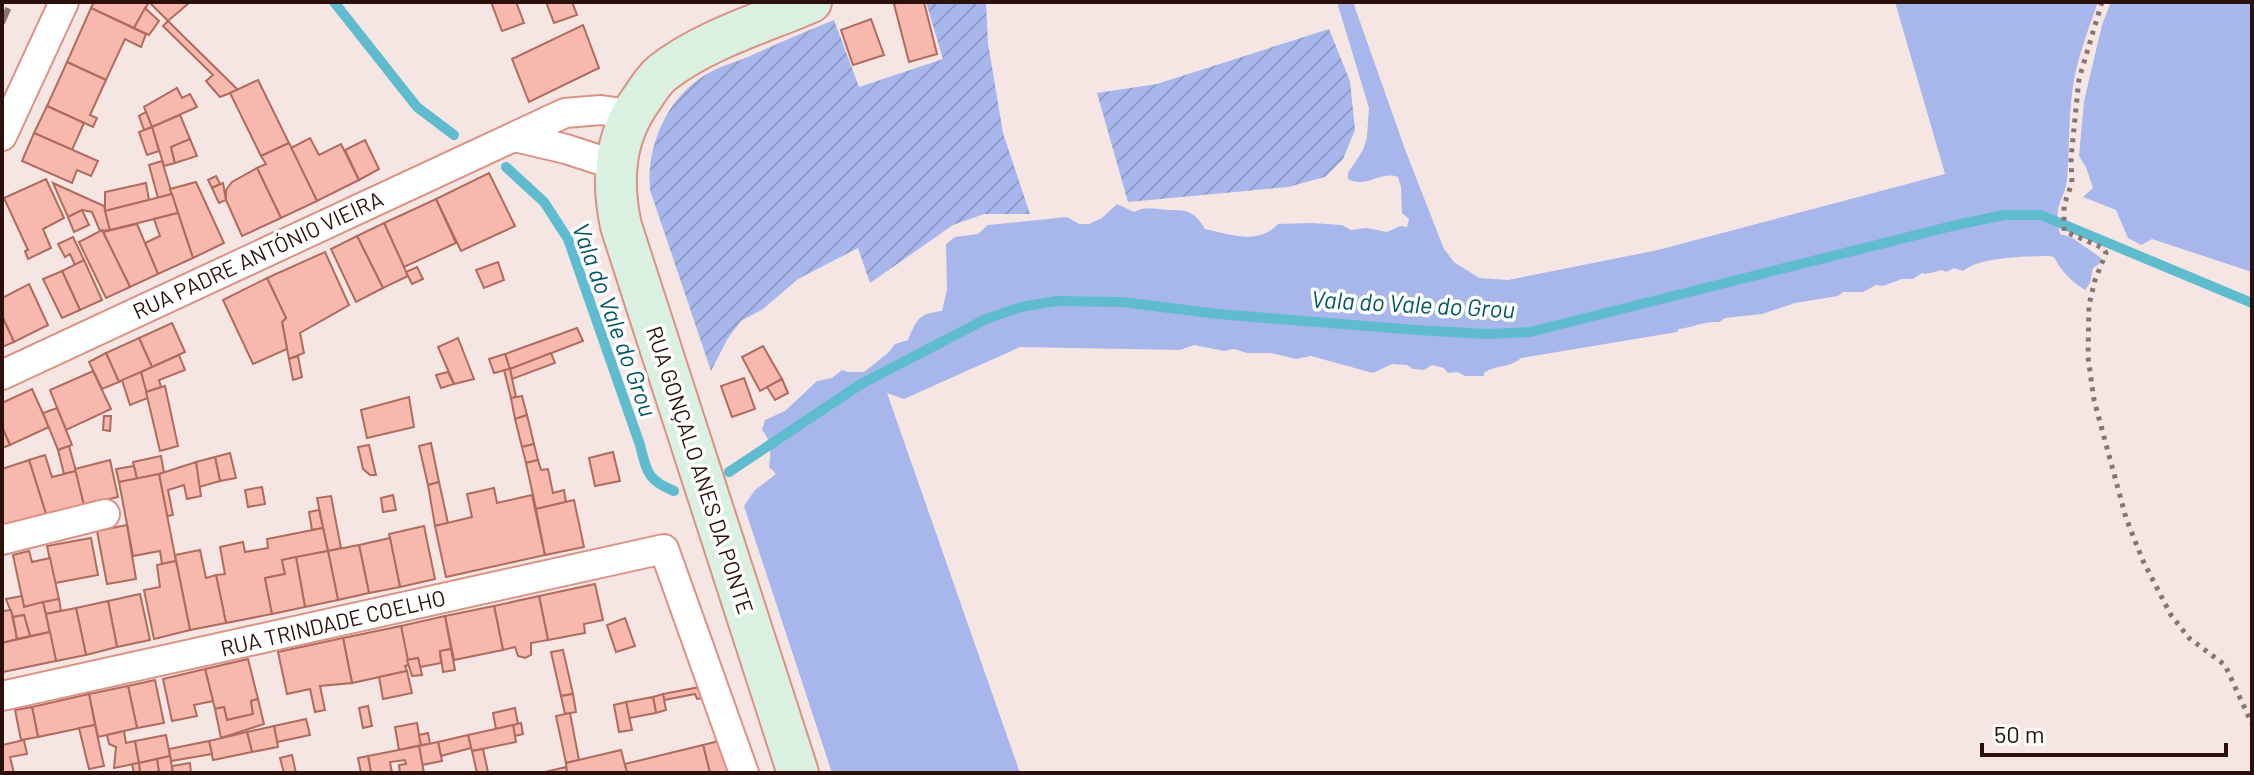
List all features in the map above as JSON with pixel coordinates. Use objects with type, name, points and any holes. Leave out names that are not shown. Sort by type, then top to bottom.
[{"type":"street","points":[[2,136],[64,2]]},
{"type":"street","points":[[515,137],[615,165],[630,114],[659,76],[689,54],[811,2]]},
{"type":"street","name":"RUA PADRE ANTÓNIO VIEIRA","points":[[2,375],[565,113],[601,110],[630,114]]},
{"type":"street","name":"RUA GONÇALO ANES DA PONTE","points":[[615,165],[616,201],[630,254],[798,773]]},
{"type":"street","points":[[2,540],[105,514]]},
{"type":"street","name":"RUA TRINDADE COELHO","points":[[2,696],[664,549],[744,773]]},
{"type":"path","points":[[2102,2],[2079,79],[2071,158],[2072,183],[2063,216],[2064,231],[2103,248],[2106,253],[2092,292],[2088,318],[2088,357],[2094,400],[2126,518],[2150,575],[2171,615],[2189,638],[2225,665],[2252,724]]},
{"type":"shaded area","points":[[926,2],[986,2],[988,43],[1003,133],[1030,214],[984,214],[953,225],[870,283],[858,248],[798,279],[763,309],[741,321],[728,338],[711,371],[650,190],[656,140],[670,109],[693,84],[712,71],[834,20],[859,87],[943,59]]},
{"type":"shaded area","points":[[1337,2],[1353,2],[1444,249],[1454,262],[1479,278],[1508,280],[1658,250],[1945,174],[1895,2],[2098,2],[2074,80],[2067,180],[2057,216],[2060,234],[2071,237],[2101,258],[2099,264],[2093,268],[2085,290],[2067,276],[2054,257],[1991,260],[1963,271],[1954,268],[1946,272],[1922,273],[1913,279],[1876,285],[1863,292],[1843,292],[1838,296],[1795,303],[1762,314],[1725,318],[1677,332],[1521,358],[1489,370],[1484,376],[1448,373],[1444,368],[1432,365],[1424,370],[1392,364],[1373,373],[1311,356],[1296,359],[1271,353],[1247,353],[1234,349],[1224,351],[1194,345],[1180,350],[1020,347],[904,399],[887,393],[1020,773],[832,773],[744,506],[755,490],[776,474],[769,467],[770,447],[762,430],[765,420],[785,411],[817,381],[832,378],[842,370],[864,372],[895,344],[908,340],[919,319],[942,311],[947,290],[946,244],[955,237],[978,234],[988,225],[1067,217],[1079,224],[1089,224],[1102,218],[1117,204],[1134,212],[1150,208],[1184,211],[1197,218],[1205,229],[1243,237],[1261,235],[1278,224],[1342,225],[1351,230],[1366,228],[1387,232],[1400,226],[1407,227],[1409,219],[1402,213],[1398,177],[1392,175],[1361,182],[1348,179],[1348,173],[1363,150],[1367,137],[1369,108]]},
{"type":"shaded area","points":[[2111,2],[2252,2],[2252,272],[2152,239],[2141,245],[2128,238],[2116,210],[2083,197],[2093,188],[2079,156],[2084,101],[2102,25]]},
{"type":"shaded area","points":[[1329,29],[1350,81],[1355,130],[1343,159],[1325,177],[1288,187],[1128,202],[1097,93],[1157,84]]},
{"type":"building","points":[[94,2],[149,2],[134,28],[91,8]]},
{"type":"building","points":[[149,2],[190,2],[168,21]]},
{"type":"building","points":[[491,2],[516,2],[524,23],[502,31]]},
{"type":"building","points":[[546,2],[572,2],[577,15],[554,23]]},
{"type":"building","points":[[924,2],[937,54],[909,62],[894,4]]},
{"type":"building","points":[[91,8],[146,34],[141,47],[125,39],[106,80],[67,62]]},
{"type":"building","points":[[145,8],[159,21],[149,35],[134,28]]},
{"type":"building","points":[[871,19],[884,55],[853,65],[841,30]]},
{"type":"building","points":[[168,21],[238,90],[220,97],[206,81],[213,75],[163,26]]},
{"type":"building","points":[[583,25],[599,68],[529,102],[512,59]]},
{"type":"building","points":[[67,62],[106,80],[90,115],[97,118],[93,127],[47,106]]},
{"type":"building","points":[[258,80],[289,143],[261,156],[230,93]]},
{"type":"building","points":[[177,88],[182,98],[190,94],[197,107],[152,127],[144,107]]},
{"type":"building","points":[[47,106],[84,123],[72,150],[34,133]]},
{"type":"building","points":[[146,112],[152,127],[144,130],[139,116]]},
{"type":"building","points":[[180,115],[190,139],[171,147],[175,163],[164,166],[152,127]]},
{"type":"building","points":[[152,127],[159,151],[147,155],[139,132]]},
{"type":"building","points":[[34,133],[98,161],[91,176],[77,170],[72,183],[22,161]]},
{"type":"building","points":[[310,138],[319,155],[341,144],[359,180],[317,201],[291,148]]},
{"type":"building","points":[[190,139],[197,156],[175,163],[171,147]]},
{"type":"building","points":[[365,140],[379,169],[359,180],[345,150]]},
{"type":"building","points":[[289,143],[317,201],[281,218],[257,168],[266,164],[261,156]]},
{"type":"building","points":[[162,161],[172,194],[158,198],[149,165]]},
{"type":"building","points":[[257,168],[281,218],[242,236],[226,200],[226,190],[232,182]]},
{"type":"building","points":[[489,173],[515,226],[461,251],[436,199]]},
{"type":"building","points":[[216,176],[220,184],[212,188],[208,180]]},
{"type":"building","points":[[46,179],[64,218],[43,229],[51,248],[28,259],[25,251],[28,250],[4,198]]},
{"type":"building","points":[[196,182],[224,243],[193,258],[170,189]]},
{"type":"building","points":[[53,183],[104,206],[110,230],[100,231],[92,212],[82,210],[68,217]]},
{"type":"building","points":[[146,183],[149,200],[105,211],[105,192]]},
{"type":"building","points":[[223,183],[226,200],[219,203],[212,188]]},
{"type":"building","points":[[172,194],[178,213],[110,230],[105,211]]},
{"type":"building","points":[[436,199],[456,243],[404,267],[384,223]]},
{"type":"building","points":[[82,210],[89,225],[74,232],[68,217]]},
{"type":"building","points":[[178,213],[193,258],[158,274],[145,243],[160,236],[154,219]]},
{"type":"building","points":[[384,223],[408,276],[383,288],[357,236]]},
{"type":"building","points":[[137,224],[158,274],[130,287],[103,232]]},
{"type":"building","points":[[102,230],[130,287],[106,298],[79,242]]},
{"type":"building","points":[[357,236],[383,288],[356,302],[331,249]]},
{"type":"building","points":[[73,237],[84,260],[75,265],[70,254],[65,257],[58,244]]},
{"type":"building","points":[[325,252],[349,305],[300,333],[304,353],[289,359],[282,322],[286,318],[267,278]]},
{"type":"building","points":[[84,260],[102,300],[80,310],[62,271]]},
{"type":"building","points":[[498,262],[504,280],[484,288],[476,270]]},
{"type":"building","points":[[417,267],[423,279],[412,284],[406,272]]},
{"type":"building","points":[[62,271],[80,310],[62,318],[43,279]]},
{"type":"building","points":[[267,278],[286,318],[282,322],[287,349],[253,364],[223,300]]},
{"type":"building","points":[[29,284],[48,325],[14,342],[2,316],[2,298]]},
{"type":"building","points":[[2,316],[14,342],[2,347]]},
{"type":"building","points":[[172,323],[185,352],[152,367],[139,338]]},
{"type":"building","points":[[577,328],[583,341],[510,369],[505,354]]},
{"type":"building","points":[[139,338],[152,367],[119,382],[106,353]]},
{"type":"building","points":[[458,338],[474,379],[454,384],[438,347]]},
{"type":"building","points":[[763,346],[782,379],[760,391],[742,357]]},
{"type":"building","points":[[106,353],[119,382],[102,389],[89,362]]},
{"type":"building","points":[[551,353],[555,363],[512,379],[510,369]]},
{"type":"building","points":[[505,354],[510,369],[494,373],[489,359]]},
{"type":"building","points":[[179,355],[185,370],[159,380],[161,387],[146,392],[141,372]]},
{"type":"building","points":[[298,356],[302,377],[293,380],[289,359]]},
{"type":"building","points":[[510,369],[516,397],[511,398],[504,370]]},
{"type":"building","points":[[93,371],[111,409],[66,430],[50,390]]},
{"type":"building","points":[[141,372],[148,398],[130,405],[122,380]]},
{"type":"building","points":[[448,372],[454,384],[441,388],[436,375]]},
{"type":"building","points":[[744,378],[755,409],[732,417],[721,386]]},
{"type":"building","points":[[782,379],[788,393],[775,400],[767,387]]},
{"type":"building","points":[[165,386],[178,446],[160,451],[146,392]]},
{"type":"building","points":[[32,389],[49,427],[10,445],[2,427],[2,403]]},
{"type":"building","points":[[522,396],[527,415],[515,419],[511,398]]},
{"type":"building","points":[[409,397],[414,427],[367,438],[361,410]]},
{"type":"building","points":[[57,408],[72,445],[58,450],[43,413]]},
{"type":"building","points":[[527,415],[534,444],[522,447],[515,419]]},
{"type":"building","points":[[104,416],[111,416],[110,431],[103,430]]},
{"type":"building","points":[[2,427],[10,445],[2,448]]},
{"type":"building","points":[[431,443],[439,482],[428,485],[419,446]]},
{"type":"building","points":[[534,444],[538,460],[526,463],[522,447]]},
{"type":"building","points":[[369,445],[376,475],[370,475],[363,469],[358,447]]},
{"type":"building","points":[[69,446],[76,471],[64,474],[58,450]]},
{"type":"building","points":[[613,452],[620,481],[595,486],[589,458]]},
{"type":"building","points":[[230,453],[236,478],[220,481],[215,457]]},
{"type":"building","points":[[45,455],[52,477],[76,471],[84,505],[46,514],[29,460]]},
{"type":"building","points":[[161,456],[164,473],[137,479],[133,462]]},
{"type":"building","points":[[215,457],[220,481],[199,487],[196,462]]},
{"type":"building","points":[[29,460],[46,514],[2,527],[2,469]]},
{"type":"building","points":[[110,460],[118,497],[84,505],[75,469]]},
{"type":"building","points":[[538,460],[541,470],[548,469],[553,493],[564,490],[566,502],[536,509],[526,463]]},
{"type":"building","points":[[196,462],[201,496],[187,499],[184,485],[168,490],[173,515],[167,516],[159,474]]},
{"type":"building","points":[[134,466],[137,479],[119,482],[116,469]]},
{"type":"building","points":[[159,474],[176,561],[162,564],[160,551],[133,556],[119,482]]},
{"type":"building","points":[[439,482],[448,523],[435,526],[428,485]]},
{"type":"building","points":[[262,487],[265,504],[248,507],[245,490]]},
{"type":"building","points":[[494,488],[497,503],[532,495],[545,555],[446,577],[435,526],[472,517],[467,494]]},
{"type":"building","points":[[393,495],[396,510],[383,512],[381,498]]},
{"type":"building","points":[[331,496],[341,548],[328,551],[317,498]]},
{"type":"building","points":[[574,500],[584,547],[545,555],[536,509]]},
{"type":"building","points":[[319,510],[323,528],[312,530],[309,512]]},
{"type":"building","points":[[127,525],[136,579],[107,584],[97,531]]},
{"type":"building","points":[[424,526],[435,579],[400,587],[389,534]]},
{"type":"building","points":[[323,528],[328,551],[282,560],[285,574],[265,578],[272,614],[226,623],[216,575],[225,574],[220,547],[243,542],[245,552],[268,548],[267,539]]},
{"type":"building","points":[[91,538],[98,575],[55,583],[47,546]]},
{"type":"building","points":[[390,538],[400,587],[369,593],[359,545]]},
{"type":"building","points":[[359,545],[369,593],[338,600],[328,551]]},
{"type":"building","points":[[200,550],[206,578],[216,575],[226,623],[190,630],[175,555]]},
{"type":"building","points":[[29,551],[32,562],[50,558],[59,599],[24,607],[13,555]]},
{"type":"building","points":[[328,551],[338,600],[305,607],[296,557]]},
{"type":"building","points":[[296,557],[305,607],[272,614],[265,578],[285,574],[282,560]]},
{"type":"building","points":[[176,561],[190,630],[154,639],[144,590],[160,587],[157,565]]},
{"type":"building","points":[[595,584],[603,620],[584,624],[585,633],[548,640],[539,596]]},
{"type":"building","points":[[140,594],[150,640],[117,647],[108,601]]},
{"type":"building","points":[[22,596],[24,607],[43,602],[50,632],[30,636],[24,615],[13,617],[6,599]]},
{"type":"building","points":[[539,596],[548,640],[531,643],[531,655],[525,658],[518,656],[515,647],[503,650],[494,606]]},
{"type":"building","points":[[59,599],[61,611],[46,614],[43,602]]},
{"type":"building","points":[[108,601],[117,647],[86,655],[76,608]]},
{"type":"building","points":[[2,606],[3,611],[11,610],[17,639],[2,643]]},
{"type":"building","points":[[494,606],[503,650],[454,660],[445,616]]},
{"type":"building","points":[[76,608],[86,655],[56,661],[46,614]]},
{"type":"building","points":[[24,615],[30,636],[17,639],[13,617]]},
{"type":"building","points":[[445,616],[451,649],[440,651],[441,663],[420,667],[418,658],[407,660],[401,626]]},
{"type":"building","points":[[625,618],[635,646],[616,652],[607,625]]},
{"type":"building","points":[[401,626],[409,665],[405,666],[407,671],[352,683],[343,638]]},
{"type":"building","points":[[50,632],[56,661],[3,672],[2,643]]},
{"type":"building","points":[[343,638],[352,683],[320,686],[325,710],[315,712],[310,689],[287,694],[278,652]]},
{"type":"building","points":[[451,649],[455,670],[443,672],[440,651]]},
{"type":"building","points":[[563,650],[573,694],[561,696],[551,652]]},
{"type":"building","points":[[418,658],[422,675],[412,676],[407,660]]},
{"type":"building","points":[[248,659],[258,699],[251,701],[253,714],[227,720],[224,707],[215,709],[205,669]]},
{"type":"building","points":[[205,669],[213,701],[194,705],[197,716],[172,721],[163,679]]},
{"type":"building","points":[[407,671],[412,693],[383,699],[379,677]]},
{"type":"building","points":[[155,680],[164,723],[137,728],[128,686]]},
{"type":"building","points":[[128,686],[137,728],[98,737],[89,694]]},
{"type":"building","points":[[700,687],[704,698],[697,699],[695,694],[664,700],[663,694]]},
{"type":"building","points":[[89,694],[95,725],[38,737],[32,707]]},
{"type":"building","points":[[573,694],[576,712],[565,714],[561,696]]},
{"type":"building","points":[[663,694],[666,710],[656,713],[653,697]]},
{"type":"building","points":[[653,697],[656,713],[629,718],[626,702]]},
{"type":"building","points":[[258,699],[264,724],[221,738],[215,709],[224,707],[227,720],[253,714],[251,701]]},
{"type":"building","points":[[626,702],[632,730],[619,732],[614,705]]},
{"type":"building","points":[[368,706],[372,726],[363,728],[359,708]]},
{"type":"building","points":[[32,707],[38,737],[21,740],[15,710]]},
{"type":"building","points":[[515,708],[518,724],[496,729],[493,713]]},
{"type":"building","points":[[570,713],[579,760],[566,763],[556,716]]},
{"type":"building","points":[[306,719],[310,735],[277,742],[274,726]]},
{"type":"building","points":[[417,723],[421,745],[399,750],[395,727]]},
{"type":"building","points":[[521,723],[523,734],[515,736],[513,725]]},
{"type":"building","points":[[95,725],[104,766],[89,769],[79,728]]},
{"type":"building","points":[[513,725],[516,742],[472,751],[468,735]]},
{"type":"building","points":[[274,726],[278,747],[252,752],[247,732]]},
{"type":"building","points":[[124,731],[126,743],[135,741],[139,763],[114,768],[116,747],[109,744],[107,735]]},
{"type":"building","points":[[247,732],[252,752],[213,760],[209,741]]},
{"type":"building","points":[[428,733],[430,744],[421,745],[419,735]]},
{"type":"building","points":[[166,735],[170,756],[139,763],[135,741]]},
{"type":"building","points":[[468,735],[471,748],[441,756],[438,742]]},
{"type":"building","points":[[24,740],[27,754],[10,757],[14,773],[2,773],[2,745]]},
{"type":"building","points":[[209,741],[212,754],[171,761],[169,749]]},
{"type":"building","points":[[719,741],[730,773],[710,773],[703,745]]},
{"type":"building","points":[[438,742],[442,761],[422,765],[419,746]]},
{"type":"building","points":[[703,745],[710,773],[627,773],[625,764]]},
{"type":"building","points":[[419,746],[424,773],[400,773],[399,765],[406,764],[405,760],[390,762],[392,773],[371,773],[368,756]]},
{"type":"building","points":[[483,749],[488,772],[477,773],[472,751]]},
{"type":"building","points":[[621,750],[627,773],[567,773],[566,763]]},
{"type":"building","points":[[292,755],[296,773],[284,773],[280,758]]},
{"type":"building","points":[[170,756],[173,773],[159,773],[157,759]]},
{"type":"building","points":[[368,756],[371,773],[361,773],[358,758]]},
{"type":"building","points":[[157,759],[159,773],[140,773],[139,763]]},
{"type":"building","points":[[139,763],[140,773],[134,773],[132,764]]},
{"type":"building","points":[[190,763],[191,773],[173,773],[172,766]]},
{"type":"building","points":[[566,767],[567,773],[541,773]]},
{"type":"waterway","name":"Vala do Vale do Grou","points":[[334,2],[417,107],[454,135]]},
{"type":"waterway","name":"Vala do Vale do Grou","points":[[506,167],[544,202],[568,239],[647,469],[653,479],[674,491]]},
{"type":"waterway","name":"Vala do Vale do Grou","points":[[729,472],[861,384],[986,319],[1021,307],[1056,301],[1122,302],[1218,314],[1416,330],[1487,334],[1530,332],[1956,225],[2004,215],[2041,215],[2252,303]]},
{"type":"railway","points":[[2,23],[11,2]]}]
